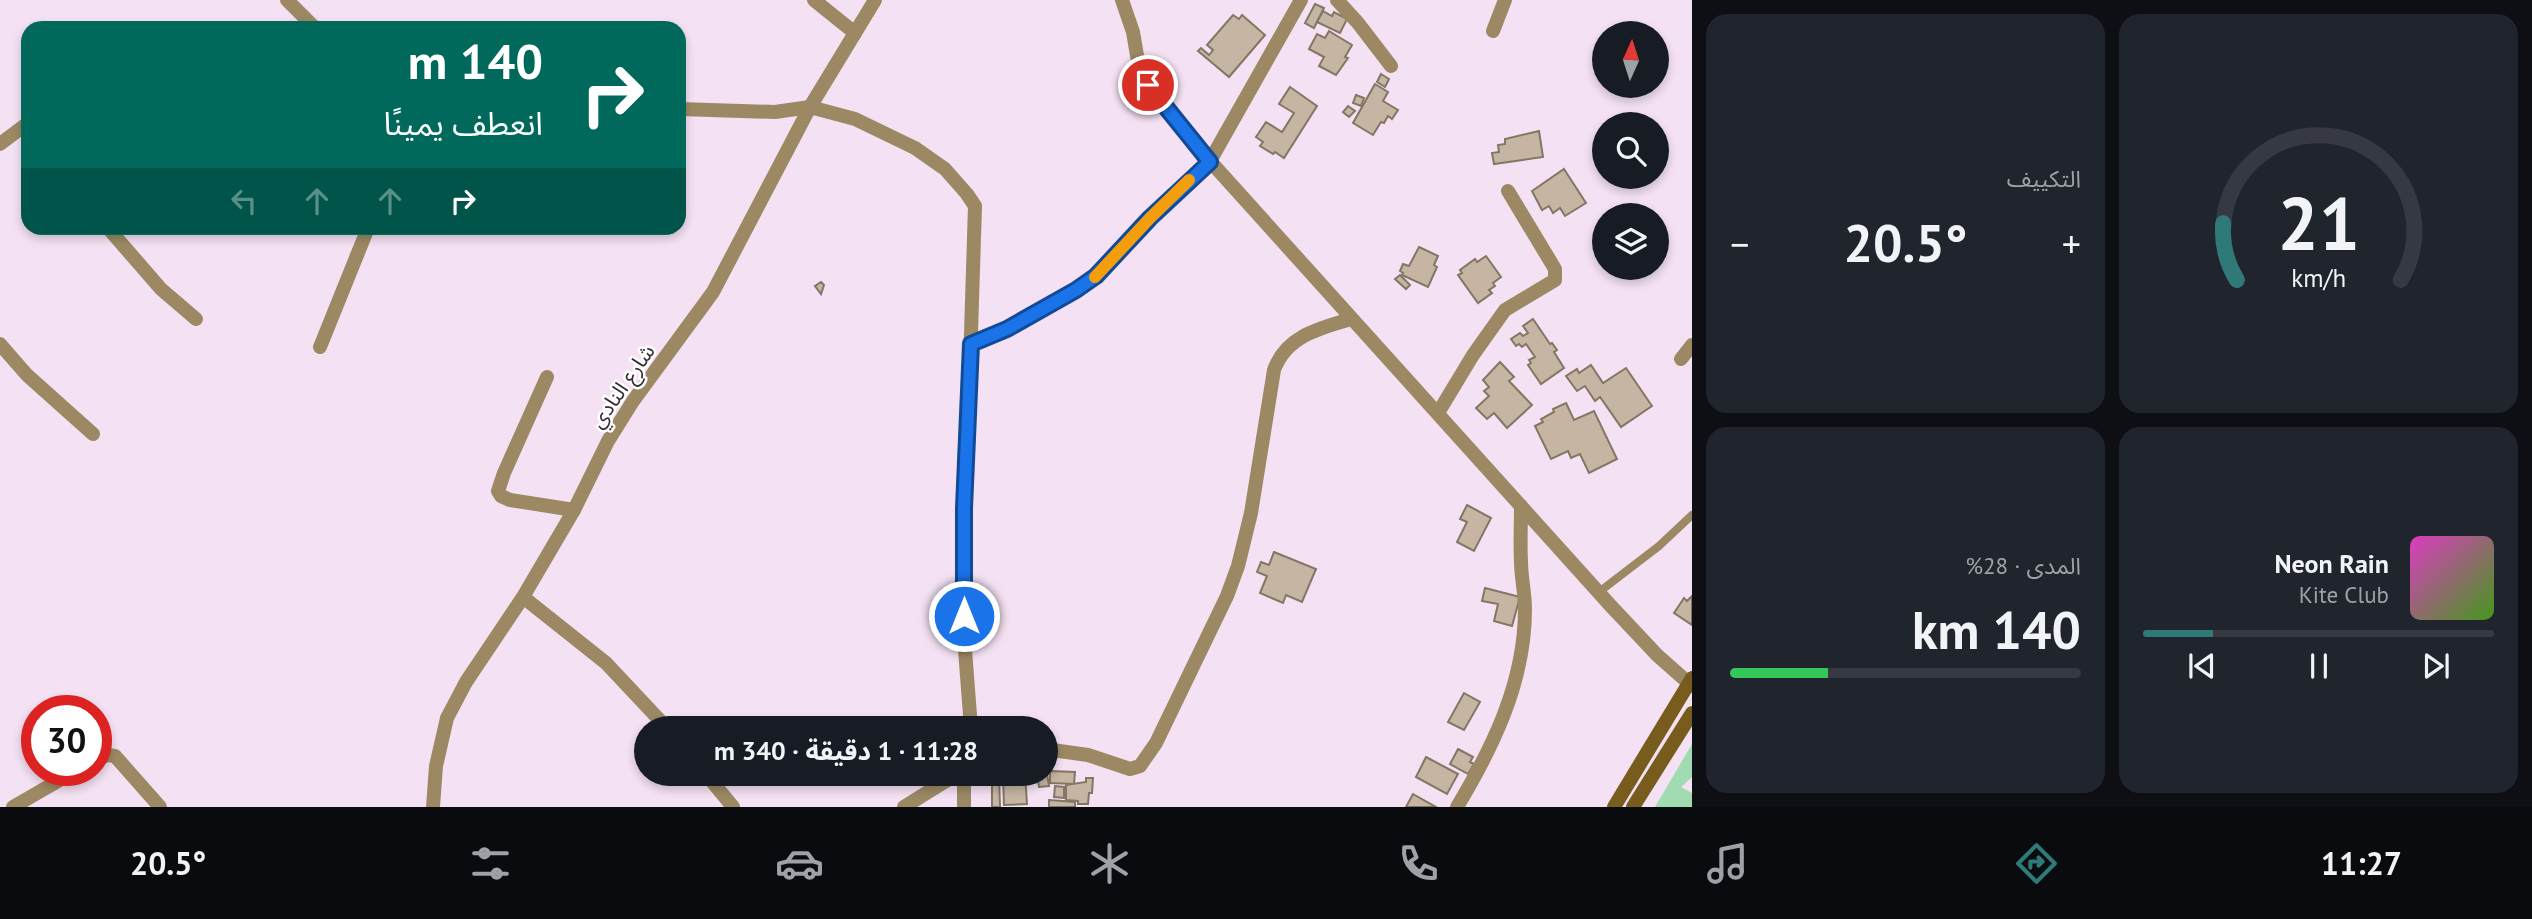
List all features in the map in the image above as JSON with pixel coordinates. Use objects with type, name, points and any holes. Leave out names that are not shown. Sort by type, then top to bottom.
[{"type":"street","points":[[286,0],[308,21]]},
{"type":"street","points":[[814,0],[855,33]]},
{"type":"street","name":"شارع النادي","points":[[433,807],[436,766],[447,718],[466,681],[523,597],[574,510],[608,441],[633,401],[713,292],[810,107],[875,0]]},
{"type":"street","points":[[1122,0],[1133,32],[1140,73],[1210,162],[1657,655],[1691,683],[1614,807]]},
{"type":"street","points":[[971,344],[1007,329],[1096,276],[1150,218],[1210,162],[1301,0]]},
{"type":"street","points":[[1337,0],[1391,66]]},
{"type":"street","points":[[1493,31],[1504,0]]},
{"type":"street","points":[[686,108],[775,112],[810,107],[855,119],[915,148],[945,169],[975,206],[964,508],[964,616],[970,716]]},
{"type":"street","points":[[0,144],[21,132]]},
{"type":"street","points":[[1438,413],[1473,355],[1505,310],[1555,280],[1555,269],[1508,191]]},
{"type":"street","points":[[114,235],[161,289],[197,319]]},
{"type":"street","points":[[320,347],[365,235]]},
{"type":"street","points":[[1058,750],[1080,753],[1124,769],[1135,768],[1156,743],[1233,581],[1251,513],[1274,370],[1280,355],[1289,345],[1309,333],[1351,319]]},
{"type":"street","points":[[0,344],[35,383],[93,434]]},
{"type":"street","points":[[1681,359],[1692,345]]},
{"type":"street","points":[[547,377],[498,491],[501,496],[510,500],[574,510]]},
{"type":"street","points":[[1457,807],[1495,740],[1517,668],[1525,609],[1521,506]]},
{"type":"street","points":[[523,597],[606,663],[656,716]]},
{"type":"street","points":[[1633,807],[1692,713]]},
{"type":"street","points":[[112,756],[160,807]]},
{"type":"street","points":[[13,807],[49,786]]},
{"type":"street","points":[[716,786],[733,807]]},
{"type":"street","points":[[904,807],[938,786]]},
{"type":"street","points":[[964,786],[964,807]]},
{"type":"lane","points":[[1599,592],[1659,546],[1692,515]]},
{"type":"green space","points":[[1692,744],[1692,777],[1681,787],[1692,793],[1692,807],[1655,807]]},
{"type":"building","points":[[1315,4],[1324,8],[1314,28],[1305,23]]},
{"type":"building","points":[[1323,11],[1332,16],[1334,12],[1347,19],[1340,33],[1317,22]]},
{"type":"building","points":[[1233,15],[1239,19],[1242,15],[1265,35],[1229,77],[1198,51],[1201,48],[1209,55],[1213,50],[1207,45]]},
{"type":"building","points":[[1329,31],[1352,45],[1345,57],[1348,58],[1336,75],[1319,66],[1324,57],[1309,49],[1317,34],[1325,38]]},
{"type":"building","points":[[1381,74],[1389,79],[1385,87],[1377,82]]},
{"type":"building","points":[[1375,84],[1388,92],[1383,101],[1398,110],[1392,119],[1388,116],[1384,123],[1381,122],[1373,135],[1353,123]]},
{"type":"building","points":[[1290,87],[1317,106],[1284,158],[1260,146],[1263,142],[1256,137],[1266,122],[1282,132],[1294,113],[1279,104]]},
{"type":"building","points":[[1356,95],[1364,98],[1361,106],[1353,103]]},
{"type":"building","points":[[1348,106],[1355,111],[1349,117],[1343,112]]},
{"type":"building","points":[[1539,131],[1543,157],[1494,164],[1492,153],[1499,152],[1498,145],[1505,144],[1505,139]]},
{"type":"building","points":[[1564,169],[1586,203],[1565,216],[1560,208],[1553,213],[1549,206],[1542,210],[1532,191]]},
{"type":"building","points":[[1419,247],[1438,256],[1434,265],[1437,267],[1428,287],[1402,275],[1400,271],[1403,264],[1409,266]]},
{"type":"building","points":[[1486,256],[1501,277],[1489,290],[1492,293],[1478,303],[1458,275],[1462,273],[1460,270],[1475,259],[1477,262]]},
{"type":"building","points":[[1400,275],[1410,285],[1406,289],[1395,279]]},
{"type":"building","points":[[821,282],[824,285],[821,294],[815,286]]},
{"type":"building","points":[[1533,319],[1557,350],[1554,352],[1564,368],[1541,384],[1528,365],[1531,363],[1529,360],[1535,357],[1526,344],[1522,347],[1519,344],[1516,346],[1511,339],[1520,333],[1523,336],[1528,333],[1523,326]]},
{"type":"building","points":[[1500,362],[1514,377],[1509,381],[1532,405],[1507,428],[1494,413],[1487,419],[1476,408],[1489,396],[1484,391],[1489,387],[1483,380]]},
{"type":"building","points":[[1591,365],[1603,383],[1626,368],[1652,406],[1621,427],[1600,397],[1595,401],[1585,386],[1577,391],[1566,376],[1577,369],[1579,373]]},
{"type":"building","points":[[1566,403],[1574,420],[1594,411],[1617,459],[1589,473],[1580,454],[1571,458],[1568,451],[1551,459],[1535,426],[1554,412],[1553,409]]},
{"type":"building","points":[[1467,505],[1491,518],[1474,551],[1457,542],[1467,522],[1460,519]]},
{"type":"building","points":[[1274,552],[1316,569],[1302,602],[1286,595],[1283,603],[1260,593],[1267,576],[1257,572],[1261,562],[1269,565]]},
{"type":"building","points":[[1485,588],[1520,597],[1512,626],[1494,621],[1498,604],[1482,601]]},
{"type":"building","points":[[1692,596],[1692,625],[1674,613],[1684,598],[1687,601]]},
{"type":"building","points":[[1464,693],[1480,702],[1464,730],[1448,722]]},
{"type":"building","points":[[1458,749],[1473,757],[1470,762],[1474,764],[1468,774],[1450,764]]},
{"type":"building","points":[[1426,757],[1458,774],[1447,794],[1416,777]]},
{"type":"building","points":[[1058,771],[1075,772],[1074,784],[1058,783]]},
{"type":"building","points":[[1086,778],[1093,778],[1088,804],[1066,800],[1066,785],[1086,782]]},
{"type":"building","points":[[992,786],[999,786],[1000,807],[992,807]]},
{"type":"building","points":[[1003,786],[1026,786],[1027,804],[1004,805]]},
{"type":"building","points":[[1055,786],[1064,787],[1064,798],[1054,797]]},
{"type":"building","points":[[1413,794],[1436,807],[1406,807]]},
{"type":"building","points":[[1049,800],[1075,802],[1075,807],[1049,807]]},
{"type":"slow traffic","points":[[1095,277],[1189,180]]},
{"type":"route","points":[[964,616],[964,508],[971,344],[1007,329],[1096,276],[1150,218],[1210,162],[1148,85]]}]
